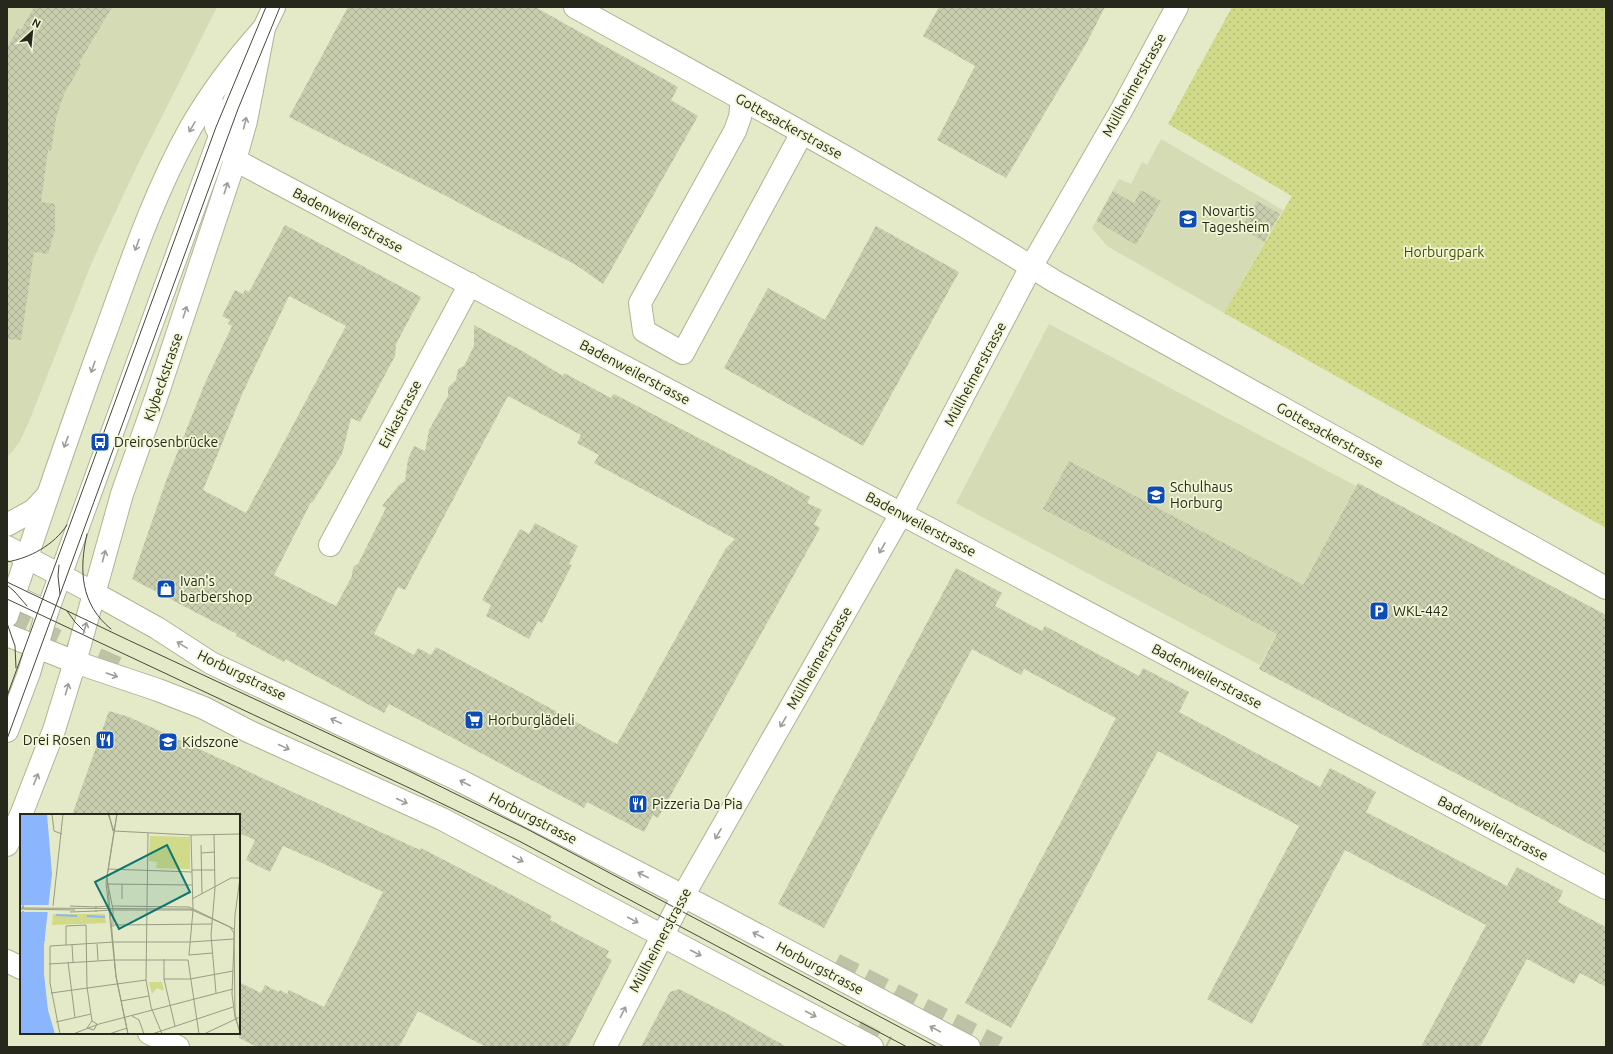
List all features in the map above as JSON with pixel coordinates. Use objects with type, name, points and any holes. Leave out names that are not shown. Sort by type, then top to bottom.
[{"type":"street","name":"Klybeckstrasse","points":[[9,602],[27,557],[47,496],[140,237],[191,127],[222,79],[264,28],[274,7]]},
{"type":"street","name":"Gottesackerstrasse","points":[[575,7],[802,133],[1001,248],[1054,281],[1606,588]]},
{"type":"street","name":"Müllheimerstrasse","points":[[605,1047],[683,896],[901,514],[1031,267],[1122,109],[1177,7]]},
{"type":"street","name":"Klybeckstrasse","points":[[21,814],[57,723],[122,494],[157,395],[235,160],[246,121],[264,28]]},
{"type":"street","points":[[7,731],[29,673],[47,612],[60,575],[220,136],[239,86],[264,28]]},
{"type":"street","points":[[211,97],[216,128],[235,160]]},
{"type":"street","points":[[742,100],[740,117],[735,131],[640,303],[644,331],[683,353],[802,133]]},
{"type":"street","name":"Badenweilerstrasse","points":[[235,160],[1606,888]]},
{"type":"street","name":"Erikastrasse","points":[[330,545],[470,284]]},
{"type":"street","points":[[7,525],[34,510],[47,496]]},
{"type":"street","name":"Horburgstrasse","points":[[7,547],[157,628],[211,663],[460,781],[683,896],[969,1047]]},
{"type":"street","points":[[9,602],[47,612]]},
{"type":"street","points":[[7,635],[75,662],[158,690],[204,708],[248,730],[442,819],[872,1047]]},
{"type":"street","name":"Klybeckstrasse","points":[[7,844],[20,817]]},
{"type":"street","points":[[7,960],[20,967]]},
{"type":"street","points":[[151,1034],[178,1047]]},
{"type":"shaded area","points":[[7,7],[217,7],[137,166],[92,262],[20,441],[7,456]]},
{"type":"shaded area","name":"Novartis Tagesheim","points":[[1161,139],[1283,210],[1224,313],[1107,246],[1092,228],[1119,179],[1131,184],[1142,162],[1147,165]]},
{"type":"shaded area","name":"Schulhaus Horburg","points":[[1049,324],[1356,486],[1260,665],[956,503]]},
{"type":"green space","name":"Horburgpark","points":[[1232,7],[1606,7],[1606,528],[1224,313],[1292,196],[1168,124]]},
{"type":"building","points":[[34,7],[112,7],[79,63],[81,65],[64,94],[56,118],[51,151],[48,150],[41,202],[55,204],[55,230],[48,254],[34,252],[21,340],[7,339],[7,48],[18,28],[21,30]]},
{"type":"building","points":[[348,7],[535,7],[678,87],[671,100],[698,116],[603,284],[576,265],[450,198],[289,117]]},
{"type":"building","points":[[939,7],[1105,7],[1086,44],[1006,178],[937,140],[975,66],[923,36]]},
{"type":"building","points":[[1141,190],[1161,201],[1136,245],[1096,221],[1113,191],[1134,203]]},
{"type":"building","points":[[1257,201],[1280,214],[1264,242],[1241,228]]},
{"type":"building","points":[[285,225],[421,297],[396,344],[395,356],[360,422],[351,418],[342,454],[312,503],[311,502],[274,575],[336,606],[352,576],[354,566],[358,564],[386,508],[382,506],[399,485],[405,481],[408,459],[414,446],[425,451],[429,430],[448,396],[448,388],[456,380],[458,369],[464,366],[474,346],[474,325],[524,352],[563,376],[564,373],[611,398],[614,394],[768,474],[810,497],[807,503],[822,510],[814,524],[820,528],[658,818],[653,815],[644,832],[587,802],[584,808],[389,704],[384,713],[285,659],[284,662],[236,636],[237,634],[132,579],[166,481],[205,383],[232,326],[228,324],[230,320],[222,316],[235,290],[243,294],[245,290],[249,292]],"holes":[[[289,296],[346,326],[246,513],[203,490],[243,392]],[[508,396],[581,435],[577,443],[599,455],[594,463],[735,539],[726,548],[617,744],[436,647],[431,655],[418,648],[414,655],[374,634],[398,587],[405,590]]]},
{"type":"building","points":[[876,226],[959,272],[863,446],[724,368],[768,288],[825,320]]},
{"type":"building","points":[[1069,461],[1303,585],[1358,483],[1606,615],[1606,853],[1259,669],[1277,634],[1043,509]]},
{"type":"building","points":[[535,523],[578,546],[569,564],[572,565],[542,623],[538,621],[529,639],[486,616],[491,605],[482,600],[520,529],[529,534]]},
{"type":"building","points":[[956,568],[1002,593],[995,606],[1042,631],[1045,626],[1139,676],[1143,668],[1189,692],[1179,712],[1320,787],[1330,768],[1376,792],[1366,812],[1507,886],[1517,867],[1563,891],[1558,902],[1606,927],[1606,987],[1580,973],[1574,984],[1527,959],[1480,1047],[1421,1047],[1486,925],[1345,850],[1252,1024],[1207,999],[1299,826],[1158,751],[1011,1028],[965,1003],[1116,718],[1024,669],[1021,675],[972,649],[824,928],[778,904]]},
{"type":"building","points":[[109,711],[129,717],[420,850],[421,848],[552,916],[550,920],[609,951],[606,957],[612,960],[568,1047],[486,1047],[418,1011],[399,1047],[257,1047],[239,1038],[240,982],[261,993],[265,985],[287,994],[289,990],[324,1007],[383,892],[283,846],[270,872],[246,860],[255,840],[240,833],[240,814],[72,814]]},
{"type":"building","points":[[679,989],[787,1047],[641,1047],[670,992]]},
{"type":"tunnel","points":[[7,617],[120,669]]},
{"type":"tunnel","points":[[835,964],[998,1047]]},
{"type":"tunnel","points":[[856,1031],[887,1047]]},
{"type":"tram line","points":[[7,696],[216,127],[266,7]]},
{"type":"tram line","points":[[7,739],[238,109],[280,7]]},
{"type":"tram line","points":[[7,562],[41,550],[55,539],[67,525]]},
{"type":"tram line","points":[[87,534],[83,560],[84,585],[93,609],[111,629]]},
{"type":"tram line","points":[[59,565],[58,576],[60,594]]},
{"type":"tram line","points":[[7,582],[411,772],[527,829],[937,1047]]},
{"type":"tram line","points":[[7,585],[27,606]]},
{"type":"tram line","points":[[7,599],[519,841],[907,1047]]},
{"type":"tram line","points":[[67,611],[85,632]]},
{"type":"tram line","points":[[7,623],[15,646],[16,668]]},
{"type":"place","name":"Novartis Tagesheim","points":[[1188,219]]},
{"type":"place","name":"Dreirosenbrücke","points":[[100,442]]},
{"type":"place","name":"Schulhaus Horburg","points":[[1156,495]]},
{"type":"place","name":"Ivan's barbershop","points":[[166,589]]},
{"type":"place","name":"WKL-442","points":[[1379,611]]},
{"type":"place","name":"Horburglädeli","points":[[474,720]]},
{"type":"place","name":"Drei Rosen","points":[[105,740]]},
{"type":"place","name":"Kidszone","points":[[168,742]]},
{"type":"place","name":"Pizzeria Da Pia","points":[[638,804]]}]
